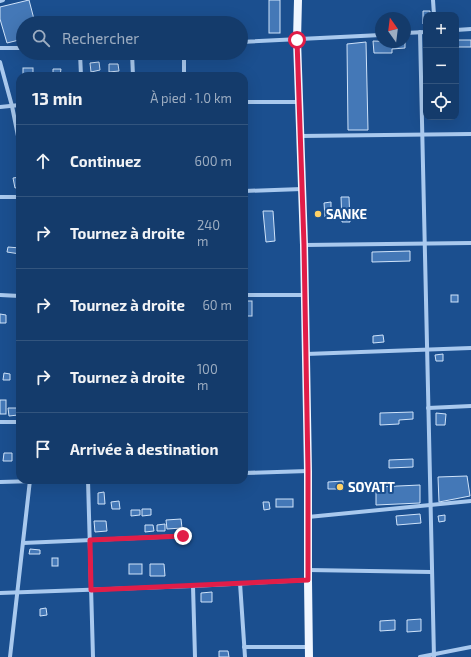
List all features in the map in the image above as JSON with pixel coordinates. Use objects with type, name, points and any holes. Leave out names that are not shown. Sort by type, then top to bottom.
[{"type":"main road","points":[[298,0],[297,40],[304,245],[310,657]]},
{"type":"street","points":[[434,0],[434,12]]},
{"type":"street","points":[[459,30],[471,29]]},
{"type":"street","points":[[411,33],[420,32],[433,656]]},
{"type":"street","points":[[248,42],[375,34]]},
{"type":"street","points":[[0,48],[16,48]]},
{"type":"street","points":[[80,60],[80,72]]},
{"type":"street","points":[[132,60],[133,72]]},
{"type":"street","points":[[184,60],[184,72]]},
{"type":"street","points":[[0,62],[16,126]]},
{"type":"street","points":[[248,102],[299,102]]},
{"type":"street","points":[[0,107],[16,106]]},
{"type":"street","points":[[300,136],[471,134]]},
{"type":"street","points":[[248,191],[302,189]]},
{"type":"street","points":[[0,197],[16,197]]},
{"type":"street","points":[[304,245],[471,242]]},
{"type":"street","points":[[0,295],[16,296]]},
{"type":"street","points":[[248,295],[305,295]]},
{"type":"street","points":[[305,354],[471,348]]},
{"type":"street","points":[[428,408],[471,406]]},
{"type":"street","points":[[0,422],[16,422]]},
{"type":"street","points":[[248,473],[308,471]]},
{"type":"street","points":[[0,482],[16,481]]},
{"type":"street","points":[[10,657],[30,484]]},
{"type":"street","points":[[88,484],[93,657]]},
{"type":"street","points":[[308,517],[471,501]]},
{"type":"street","points":[[23,543],[183,536]]},
{"type":"street","points":[[308,570],[431,572]]},
{"type":"street","points":[[0,593],[308,580]]},
{"type":"street","points":[[240,583],[245,657]]},
{"type":"street","points":[[193,586],[195,657]]},
{"type":"street","points":[[244,647],[309,647]]},
{"type":"street","points":[[420,657],[433,656],[471,647]]},
{"type":"building","points":[[29,0],[33,16],[16,16],[16,41],[7,43],[0,19],[0,7]]},
{"type":"building","points":[[269,0],[280,0],[280,33],[269,33]]},
{"type":"building","points":[[459,40],[471,40],[471,47],[459,47]]},
{"type":"building","points":[[373,41],[375,41],[375,48],[405,48],[392,49],[392,53],[374,53]]},
{"type":"building","points":[[366,42],[368,130],[348,130],[347,44]]},
{"type":"building","points":[[99,62],[100,70],[91,72],[90,63]]},
{"type":"building","points":[[109,64],[118,64],[119,71],[109,72]]},
{"type":"building","points":[[23,68],[33,68],[33,72],[23,72]]},
{"type":"building","points":[[53,69],[61,69],[61,72],[53,72]]},
{"type":"building","points":[[13,178],[16,178],[16,188],[15,188]]},
{"type":"building","points":[[341,197],[349,197],[350,222],[342,222]]},
{"type":"building","points":[[331,202],[331,216],[325,217],[324,203]]},
{"type":"building","points":[[263,211],[273,211],[275,241],[266,242]]},
{"type":"building","points":[[8,247],[16,248],[16,253],[7,252]]},
{"type":"building","points":[[410,251],[410,261],[372,262],[372,252]]},
{"type":"building","points":[[451,295],[458,295],[458,302],[451,302]]},
{"type":"building","points":[[248,301],[252,301],[252,316],[248,316]]},
{"type":"building","points":[[0,314],[6,315],[6,323],[0,323]]},
{"type":"building","points":[[383,335],[384,342],[373,343],[373,336]]},
{"type":"building","points":[[443,354],[443,361],[436,361],[435,355]]},
{"type":"building","points":[[4,373],[10,374],[10,380],[3,380]]},
{"type":"building","points":[[0,400],[6,400],[6,414],[0,414]]},
{"type":"building","points":[[8,408],[16,408],[16,415],[9,416]]},
{"type":"building","points":[[413,412],[413,419],[399,420],[399,424],[380,425],[380,413]]},
{"type":"building","points":[[436,413],[446,414],[445,425],[436,425]]},
{"type":"building","points":[[4,453],[12,453],[12,461],[3,461]]},
{"type":"building","points":[[413,459],[413,467],[389,468],[389,460]]},
{"type":"building","points":[[467,476],[470,496],[439,502],[438,477]]},
{"type":"building","points":[[343,481],[343,489],[328,489],[328,482]]},
{"type":"building","points":[[420,485],[420,503],[376,505],[376,487]]},
{"type":"building","points":[[104,492],[105,504],[98,504],[98,493]]},
{"type":"building","points":[[276,499],[293,499],[293,507],[276,507]]},
{"type":"building","points":[[119,501],[120,509],[112,509],[111,502]]},
{"type":"building","points":[[263,502],[269,502],[270,509],[264,510]]},
{"type":"building","points":[[142,509],[151,509],[151,515],[142,516]]},
{"type":"building","points":[[131,510],[140,510],[140,515],[131,516]]},
{"type":"building","points":[[420,514],[421,523],[397,525],[396,516]]},
{"type":"building","points":[[445,515],[445,521],[439,522],[438,516]]},
{"type":"building","points":[[181,519],[182,528],[167,529],[166,520]]},
{"type":"building","points":[[94,521],[106,521],[107,531],[95,532]]},
{"type":"building","points":[[165,524],[165,531],[157,531],[157,525]]},
{"type":"building","points":[[145,525],[153,525],[154,531],[145,532]]},
{"type":"building","points":[[30,549],[40,550],[40,554],[29,554]]},
{"type":"building","points":[[52,558],[58,558],[58,566],[52,566]]},
{"type":"building","points":[[129,564],[142,564],[142,574],[129,574]]},
{"type":"building","points":[[150,564],[164,564],[165,576],[150,576]]},
{"type":"building","points":[[212,592],[212,602],[201,602],[201,593]]},
{"type":"building","points":[[46,608],[47,615],[40,616],[40,609]]},
{"type":"building","points":[[421,619],[421,631],[407,632],[407,620]]},
{"type":"building","points":[[395,620],[395,630],[380,631],[380,621]]},
{"type":"building","points":[[219,651],[228,651],[229,657],[219,657]]},
{"type":"place","name":"SANKE","points":[[318,214]]},
{"type":"place","name":"SOYATT","points":[[340,487]]},
{"type":"route","points":[[183,536],[90,540],[91,590],[308,580],[308,471],[304,245],[297,40]]}]
